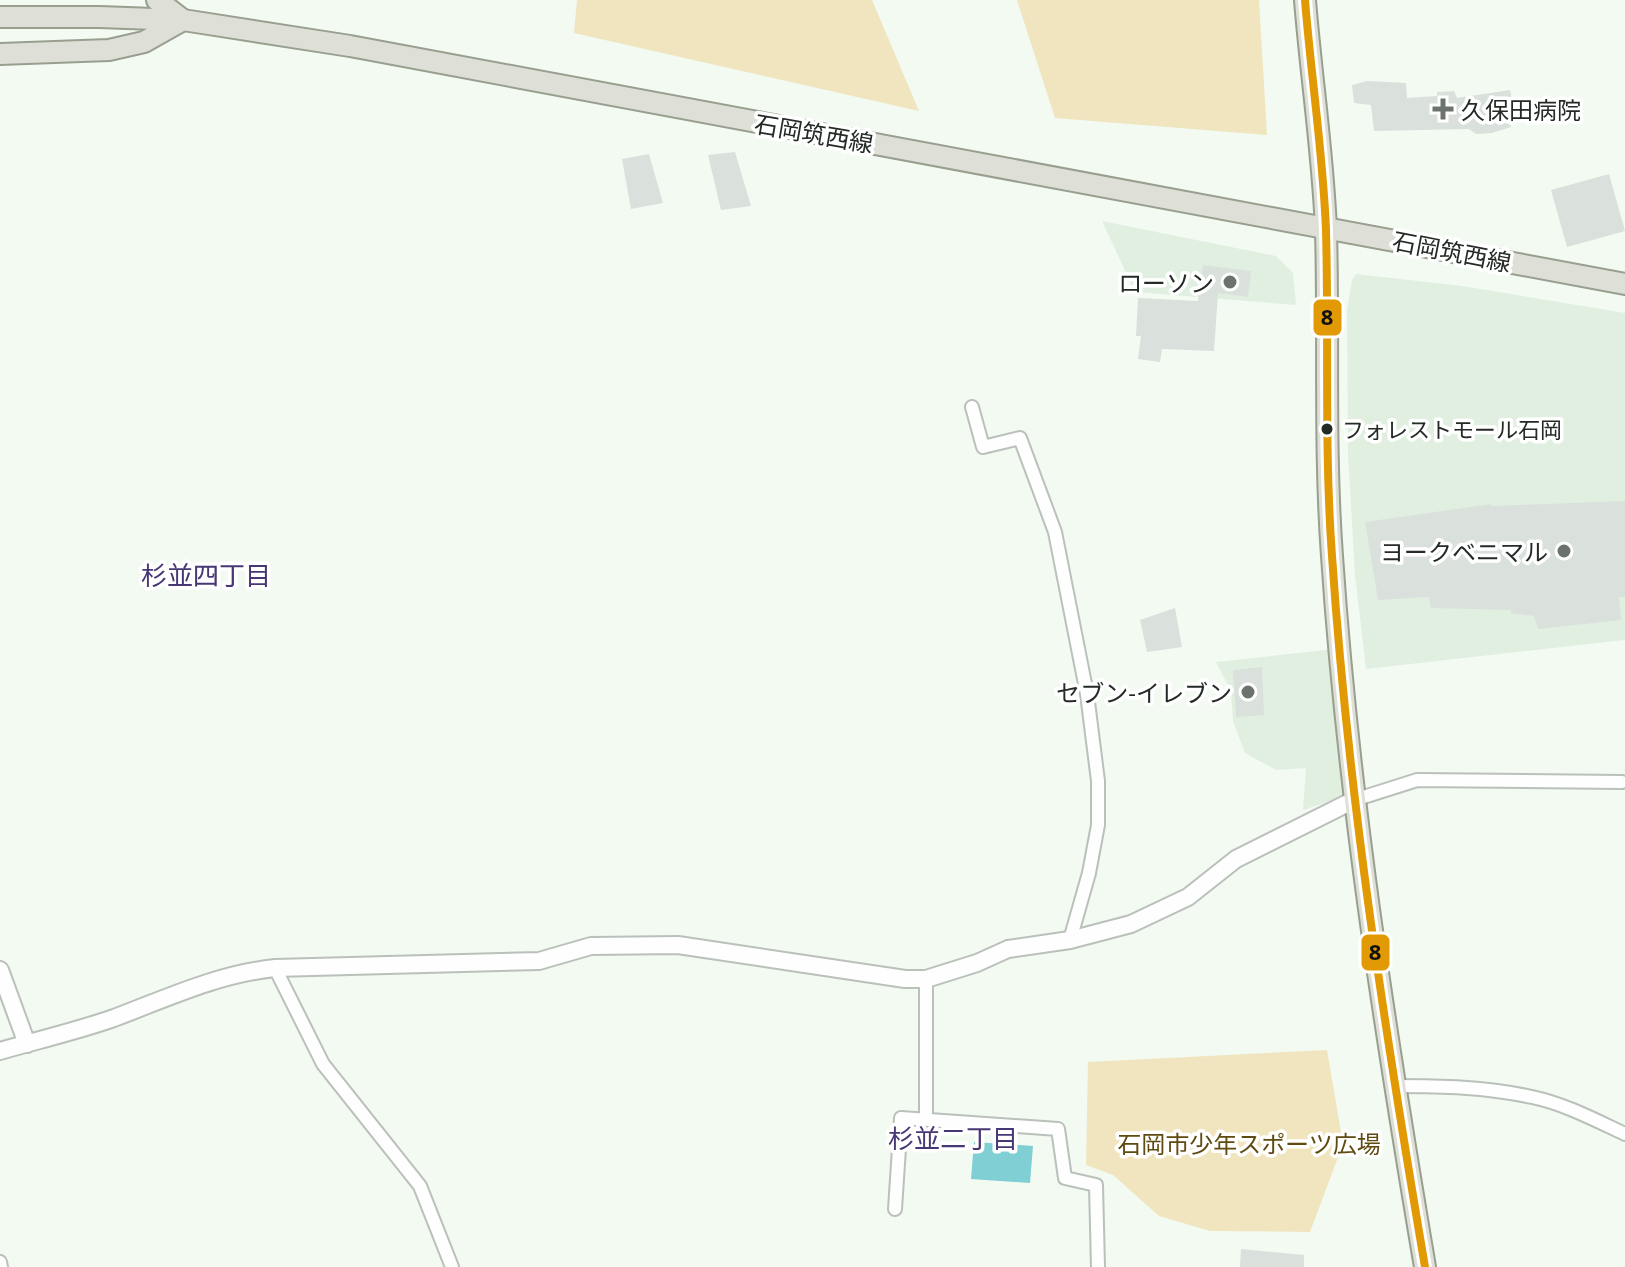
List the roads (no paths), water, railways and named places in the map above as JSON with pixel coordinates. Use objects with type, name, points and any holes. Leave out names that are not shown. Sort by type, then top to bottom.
[{"type":"main road","points":[[0,54],[109,50],[144,42],[183,20],[157,0]]},
{"type":"main road","points":[[1305,0],[1325,227],[1329,509],[1354,800],[1371,933],[1425,1267]]},
{"type":"main road","name":"石岡筑西線","points":[[0,17],[183,20],[350,46],[1625,284]]},
{"type":"street","points":[[972,407],[983,447],[1020,438],[1055,532],[1087,694],[1098,781],[1098,825],[1089,873],[1070,940]]},
{"type":"street","points":[[0,1051],[110,1019],[206,983],[246,971],[275,968],[539,961],[591,946],[678,945],[905,979],[926,979],[977,963],[1008,949],[1070,940],[1131,924],[1188,897],[1236,859],[1354,800],[1417,780],[1622,782]]},
{"type":"street","points":[[275,968],[323,1064],[420,1186],[452,1267]]},
{"type":"street","points":[[0,970],[27,1044]]},
{"type":"street","points":[[926,979],[926,1118]]},
{"type":"street","points":[[1395,1086],[1467,1087],[1533,1097],[1625,1134]]},
{"type":"street","points":[[895,1209],[901,1118],[1058,1129],[1065,1178],[1096,1185],[1098,1267]]},
{"type":"water","points":[[974,1142],[1033,1146],[1030,1183],[971,1179]]},
{"type":"place","name":"久保田病院","points":[[1443,109]]},
{"type":"place","name":"ローソン","points":[[1230,282]]},
{"type":"place","name":"フォレストモール石岡","points":[[1327,429]]},
{"type":"place","name":"ヨークベニマル","points":[[1564,551]]},
{"type":"place","name":"セブン-イレブン","points":[[1248,692]]},
{"type":"district","name":"杉並四丁目","points":[[206,575]]},
{"type":"district","name":"杉並二丁目","points":[[953,1138]]},
{"type":"park label","name":"石岡市少年スポーツ広場","points":[[1249,1143]]}]
